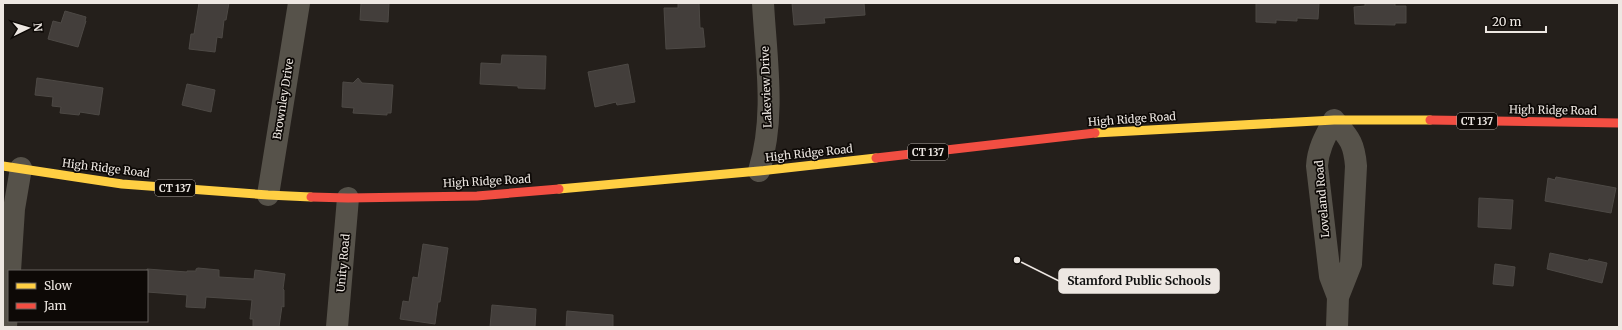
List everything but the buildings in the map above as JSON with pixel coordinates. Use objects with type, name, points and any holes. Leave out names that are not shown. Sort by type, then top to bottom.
[{"type":"main road","name":"High Ridge Road","points":[[12,167],[122,184],[268,195],[348,198],[477,196],[759,171],[1115,131],[1334,120],[1619,123]]},
{"type":"street","name":"Brownley Drive","points":[[268,195],[299,3]]},
{"type":"street","name":"Lakeview Drive","points":[[759,171],[764,153],[769,113],[762,3]]},
{"type":"street","name":"Loveland Road","points":[[1337,327],[1338,298],[1350,264],[1356,166],[1354,150],[1349,138],[1334,120],[1318,152],[1316,166],[1330,276],[1338,298]]},
{"type":"street","points":[[10,270],[14,209],[12,167]]},
{"type":"street","name":"Unity Road","points":[[337,327],[348,198]]},
{"type":"street","points":[[6,327],[8,298]]},
{"type":"traffic: slow","points":[[1095,133],[1334,120],[1430,120]]},
{"type":"traffic: slow","points":[[559,189],[759,171],[876,158]]},
{"type":"traffic: slow","points":[[3,166],[122,184],[311,197]]},
{"type":"traffic: jam","points":[[1430,120],[1619,123]]},
{"type":"traffic: jam","points":[[876,158],[1095,133]]},
{"type":"traffic: jam","points":[[311,197],[348,198],[477,196],[559,189]]},
{"type":"place","name":"Stamford Public Schools","points":[[1017,260]]}]
